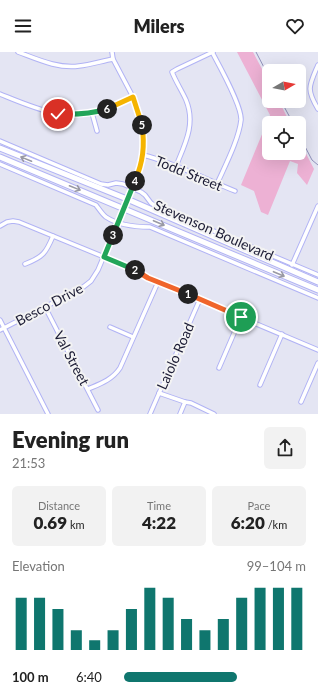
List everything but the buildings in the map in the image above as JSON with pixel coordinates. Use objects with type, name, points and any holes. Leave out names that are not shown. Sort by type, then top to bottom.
[{"type":"main road","name":"Stevenson Boulevard","points":[[0,148],[127,199],[318,282]]},
{"type":"main road","name":"Stevenson Boulevard","points":[[0,157],[318,290]]},
{"type":"street","points":[[18,52],[59,66],[78,66],[113,59]]},
{"type":"street","name":"Besco Drive","points":[[0,330],[82,288],[91,281],[104,257],[139,172],[143,155],[144,138],[142,122],[133,97],[113,59],[112,52]]},
{"type":"street","points":[[176,166],[187,138],[190,125],[186,101],[172,72],[177,68],[212,52],[239,107],[241,119],[238,136],[217,184]]},
{"type":"street","points":[[318,65],[310,83],[312,99],[318,109]]},
{"type":"street","points":[[0,94],[38,109],[58,114],[74,115],[92,113],[106,109],[133,97]]},
{"type":"street","points":[[92,113],[97,130]]},
{"type":"street","name":"Stevenson Boulevard","points":[[0,142],[101,184],[123,184],[141,192],[157,207],[318,275]]},
{"type":"street","name":"Todd Street","points":[[143,155],[156,158],[176,166],[235,192]]},
{"type":"street","name":"Stevenson Boulevard","points":[[0,164],[96,205],[106,217],[135,227],[150,227],[318,298]]},
{"type":"street","points":[[292,265],[318,206]]},
{"type":"street","points":[[0,226],[7,222],[19,222],[131,268],[148,278],[318,350]]},
{"type":"street","points":[[25,264],[40,257],[48,248],[53,236]]},
{"type":"street","points":[[88,389],[106,381],[116,374],[120,368],[158,282]]},
{"type":"street","name":"Laiolo Road","points":[[150,414],[200,299]]},
{"type":"street","name":"Val Street","points":[[45,307],[98,410]]},
{"type":"street","points":[[219,368],[241,317]]},
{"type":"street","points":[[0,320],[48,414]]},
{"type":"street","points":[[110,327],[133,337]]},
{"type":"street","points":[[260,385],[282,334]]},
{"type":"street","points":[[301,402],[318,363]]},
{"type":"street","points":[[159,393],[191,403],[209,413],[214,414]]},
{"type":"street","points":[[180,414],[185,402]]},
{"type":"shaded area","points":[[237,52],[253,52],[262,69],[262,100]]},
{"type":"shaded area","points":[[266,108],[282,108],[286,116],[270,116]]},
{"type":"shaded area","points":[[262,134],[262,160],[306,160],[306,154],[314,169],[307,185],[297,173],[298,164],[290,161],[268,215],[261,212],[254,191],[241,185]]},
{"type":"waterway","points":[[256,52],[262,64]]},
{"type":"waterway","points":[[285,108],[289,116]]},
{"type":"waterway","points":[[306,148],[312,160],[318,165]]},
{"type":"route","points":[[58,114],[74,115],[92,113],[106,109],[133,97],[142,122],[144,138],[143,155],[139,172],[104,257],[131,268],[148,278],[241,317]]}]
